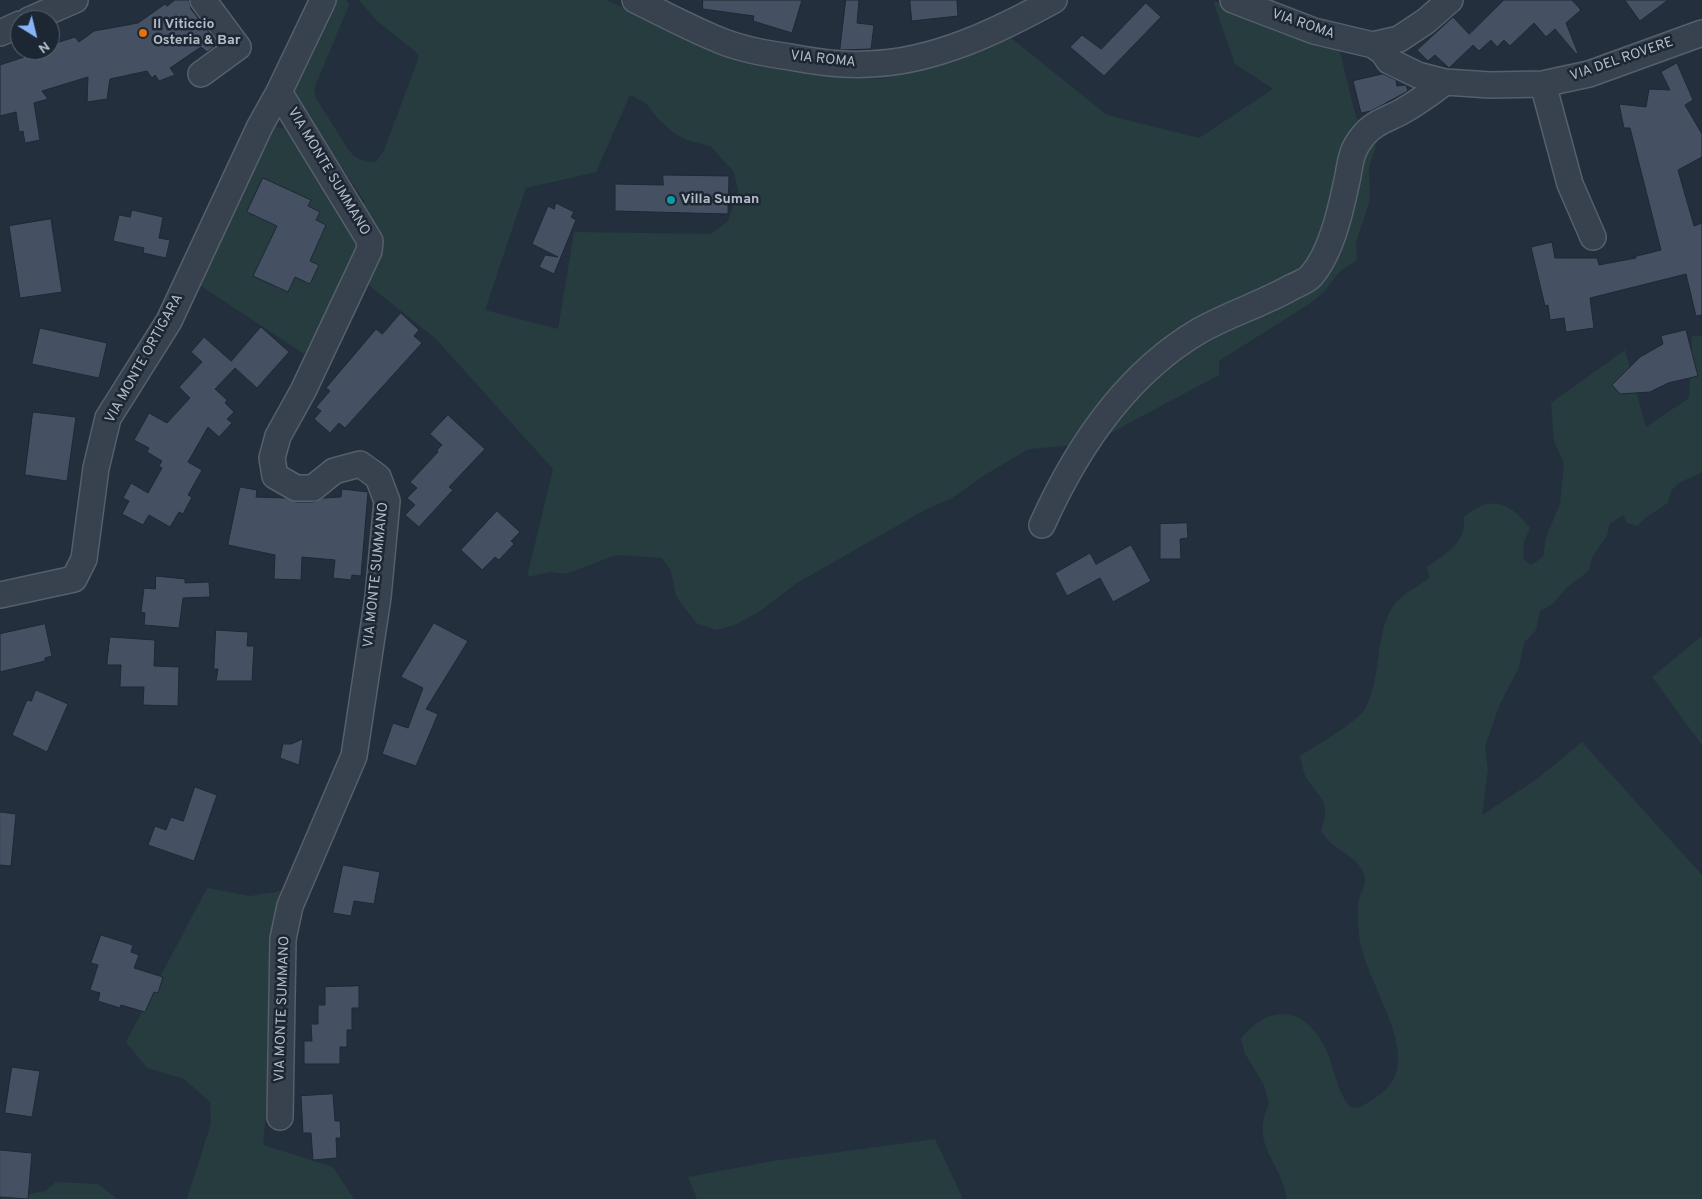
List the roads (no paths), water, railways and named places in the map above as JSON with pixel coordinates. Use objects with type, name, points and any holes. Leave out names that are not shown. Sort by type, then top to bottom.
[{"type":"street","points":[[52,10],[75,0]]},
{"type":"street","points":[[201,74],[238,47],[203,0]]},
{"type":"street","name":"VIA MONTE ORTIGARA","points":[[0,595],[74,579],[80,570],[84,559],[96,468],[108,418],[169,321],[260,126],[279,92],[323,0]]},
{"type":"street","name":"VIA ROMA","points":[[645,2],[725,42],[760,52],[829,64],[870,64],[910,58],[949,48],[990,32],[1054,0]]},
{"type":"street","name":"VIA ROMA","points":[[1233,0],[1314,31],[1373,45]]},
{"type":"street","points":[[1373,45],[1400,39],[1426,21],[1450,0]]},
{"type":"street","name":"VIA DEL ROVERE","points":[[1373,45],[1389,61],[1418,75],[1445,82],[1490,85],[1543,84],[1589,74],[1702,33]]},
{"type":"street","points":[[1042,525],[1052,503],[1097,424],[1134,383],[1165,354],[1200,331],[1272,298],[1311,276],[1334,235],[1347,182],[1351,154],[1363,136],[1371,127],[1426,97],[1445,82]]},
{"type":"street","points":[[1543,84],[1570,184],[1593,237]]},
{"type":"street","name":"VIA MONTE SUMMANO","points":[[279,92],[370,241],[369,251],[278,436],[272,458],[275,476],[296,488],[313,488],[334,471],[360,464],[378,477],[387,501],[378,597],[354,756],[290,906],[283,939],[280,1118]]},
{"type":"place","name":"Il Viticcio Osteria & Bar","points":[[143,33]]},
{"type":"place","name":"Villa Suman","points":[[671,200]]}]
